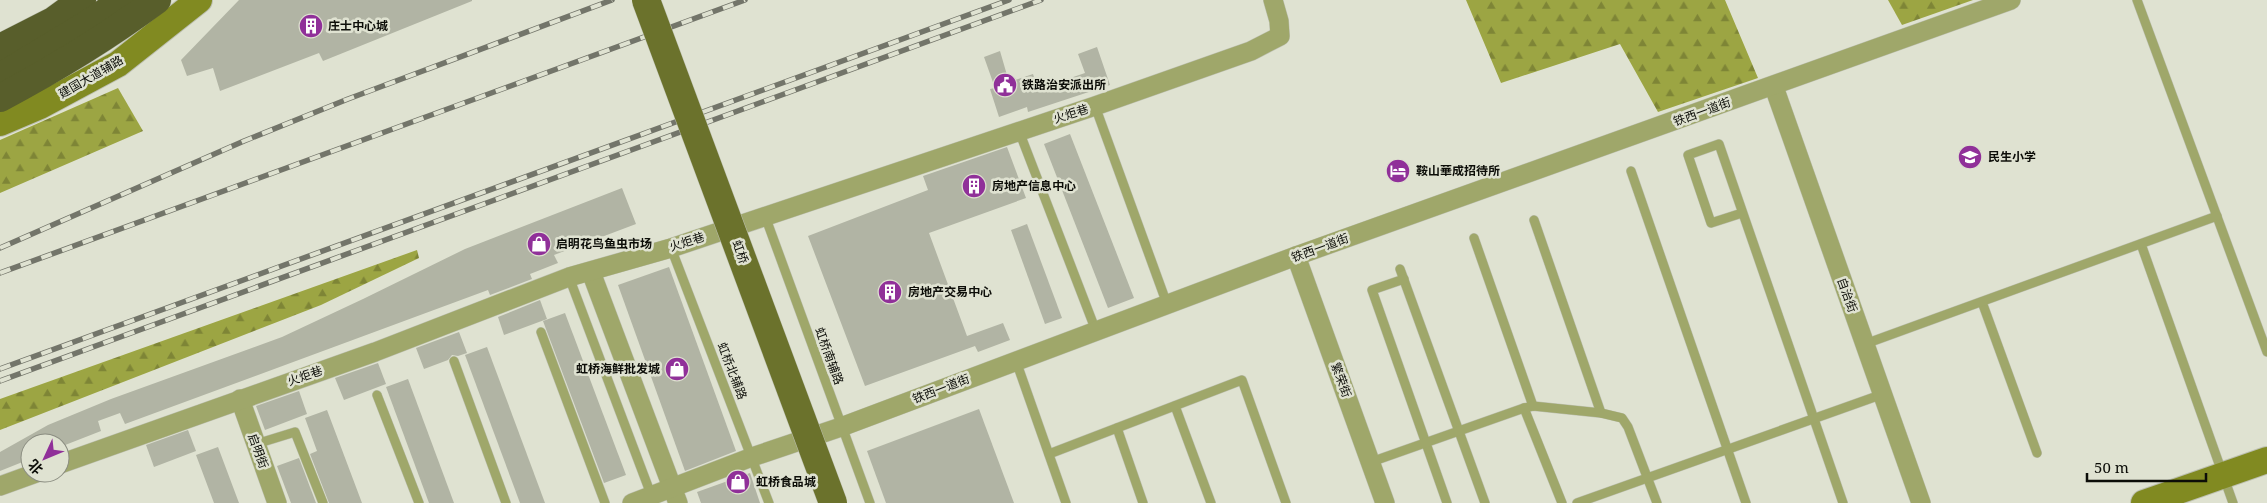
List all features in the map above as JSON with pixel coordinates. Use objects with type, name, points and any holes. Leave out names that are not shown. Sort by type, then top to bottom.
[{"type":"highway","points":[[0,76],[91,22],[123,0]]},
{"type":"highway","points":[[0,98],[48,73],[126,23],[157,0]]},
{"type":"highway","points":[[0,48],[53,21],[78,1]]},
{"type":"main road","name":"建国大道辅路","points":[[0,123],[40,106],[118,64],[199,0]]},
{"type":"main road","name":"虹桥","points":[[646,0],[834,503]]},
{"type":"main road","points":[[2144,503],[2267,460]]},
{"type":"street","name":"火炬巷","points":[[70,460],[375,352],[569,277],[671,248],[1094,106],[1251,51],[1280,36],[1279,21],[1273,0]]},
{"type":"street","name":"铁西一道街","points":[[632,503],[675,496],[752,457],[841,427],[1296,256],[1774,87],[2011,0]]},
{"type":"street","name":"自治街","points":[[1774,87],[1921,503]]},
{"type":"street","name":"繁荣街","points":[[1296,256],[1385,503]]},
{"type":"street","points":[[591,272],[675,496]]},
{"type":"street","name":"启明街","points":[[240,400],[277,503]]},
{"type":"street","points":[[0,486],[20,479]]},
{"type":"lane","points":[[2138,0],[2267,352]]},
{"type":"lane","points":[[1094,106],[1167,304]]},
{"type":"lane","points":[[1019,131],[1096,331]]},
{"type":"lane","points":[[1742,213],[1711,223],[1688,155],[1719,144],[1844,503]]},
{"type":"lane","points":[[1631,171],[1746,503]]},
{"type":"lane","name":"虹桥南辅路","points":[[765,216],[870,503]]},
{"type":"lane","points":[[1865,344],[2217,216]]},
{"type":"lane","points":[[1534,220],[1601,413]]},
{"type":"lane","points":[[1474,238],[1562,503]]},
{"type":"lane","points":[[2141,244],[2233,503]]},
{"type":"lane","name":"虹桥北辅路","points":[[671,248],[769,503]]},
{"type":"lane","points":[[1400,269],[1485,503]]},
{"type":"lane","points":[[569,277],[653,499]]},
{"type":"lane","points":[[1404,279],[1372,290],[1447,503]]},
{"type":"lane","points":[[1982,302],[2037,453]]},
{"type":"lane","points":[[541,332],[604,503]]},
{"type":"lane","points":[[454,361],[506,503]]},
{"type":"lane","points":[[1016,361],[1066,503]]},
{"type":"lane","points":[[1049,454],[1242,380],[1286,503]]},
{"type":"lane","points":[[1577,503],[1883,394]]},
{"type":"lane","points":[[377,395],[419,503]]},
{"type":"lane","points":[[1175,406],[1212,503]]},
{"type":"lane","points":[[1371,462],[1529,407],[1601,413],[1622,418],[1628,426],[1657,503]]},
{"type":"lane","points":[[1117,428],[1143,503]]},
{"type":"lane","points":[[256,444],[296,432],[323,503]]},
{"type":"green space","points":[[1466,0],[1725,0],[1758,78],[1658,112],[1620,44],[1501,83]]},
{"type":"green space","points":[[1888,0],[1973,0],[1902,25]]},
{"type":"green space","points":[[118,88],[143,131],[0,193],[0,140]]},
{"type":"green space","points":[[417,250],[419,258],[321,305],[0,430],[0,399]]},
{"type":"building","name":"庄士中心城","points":[[239,0],[472,1],[323,61],[319,53],[220,91],[213,68],[187,76],[181,60]]},
{"type":"building","points":[[1097,47],[1110,85],[1028,112],[1027,107],[999,117],[990,89],[995,88],[984,57],[1000,51],[1009,82],[1033,74],[1038,89],[1085,73],[1078,54]]},
{"type":"building","points":[[1070,134],[1134,298],[1108,308],[1044,144]]},
{"type":"building","name":"房地产交易中心","points":[[1007,147],[1026,198],[929,233],[967,336],[1003,323],[1010,340],[978,352],[975,346],[865,386],[808,236],[928,190],[923,176]]},
{"type":"building","points":[[622,188],[636,224],[554,255],[558,263],[530,274],[532,279],[490,295],[488,290],[125,424],[120,413],[98,421],[101,431],[70,443],[70,433],[34,433],[48,425],[111,399],[282,337],[465,249]]},
{"type":"building","points":[[1027,224],[1062,318],[1045,324],[1011,230]]},
{"type":"building","name":"虹桥海鲜批发城","points":[[669,267],[736,451],[685,471],[618,285]]},
{"type":"building","points":[[540,300],[547,319],[504,335],[498,317]]},
{"type":"building","points":[[565,313],[626,475],[604,483],[543,321]]},
{"type":"building","points":[[459,332],[467,353],[458,356],[452,355],[448,360],[424,369],[416,348]]},
{"type":"building","points":[[487,347],[545,503],[520,503],[465,355]]},
{"type":"building","points":[[378,363],[386,384],[344,400],[335,378]]},
{"type":"building","points":[[408,379],[454,503],[429,503],[386,387]]},
{"type":"building","points":[[299,391],[307,414],[265,430],[256,406]]},
{"type":"building","points":[[979,409],[1014,503],[886,503],[867,451]]},
{"type":"building","points":[[327,410],[362,503],[329,503],[310,454],[317,451],[305,418]]},
{"type":"building","points":[[188,430],[196,451],[154,467],[146,445]]},
{"type":"building","points":[[20,441],[20,463],[0,471],[0,452]]},
{"type":"building","points":[[218,447],[239,503],[214,503],[196,455]]},
{"type":"building","points":[[299,458],[316,503],[291,503],[277,466]]},
{"type":"building","name":"虹桥食品城","points":[[750,473],[760,503],[701,503],[697,492]]},
{"type":"railway","points":[[0,248],[244,141],[348,99],[612,0]]},
{"type":"railway","points":[[0,273],[745,0]]},
{"type":"railway","points":[[0,369],[1009,0]]},
{"type":"railway","points":[[0,381],[1041,0]]},
{"type":"place","name":"庄士中心城","points":[[311,26]]},
{"type":"place","name":"铁路治安派出所","points":[[1005,85]]},
{"type":"place","name":"民生小学","points":[[1970,157]]},
{"type":"place","name":"鞍山華成招待所","points":[[1398,171]]},
{"type":"place","name":"房地产信息中心","points":[[974,186]]},
{"type":"place","name":"启明花鸟鱼虫市场","points":[[539,244]]},
{"type":"place","name":"房地产交易中心","points":[[890,292]]},
{"type":"place","name":"虹桥海鲜批发城","points":[[677,369]]},
{"type":"place","name":"虹桥食品城","points":[[738,482]]}]
